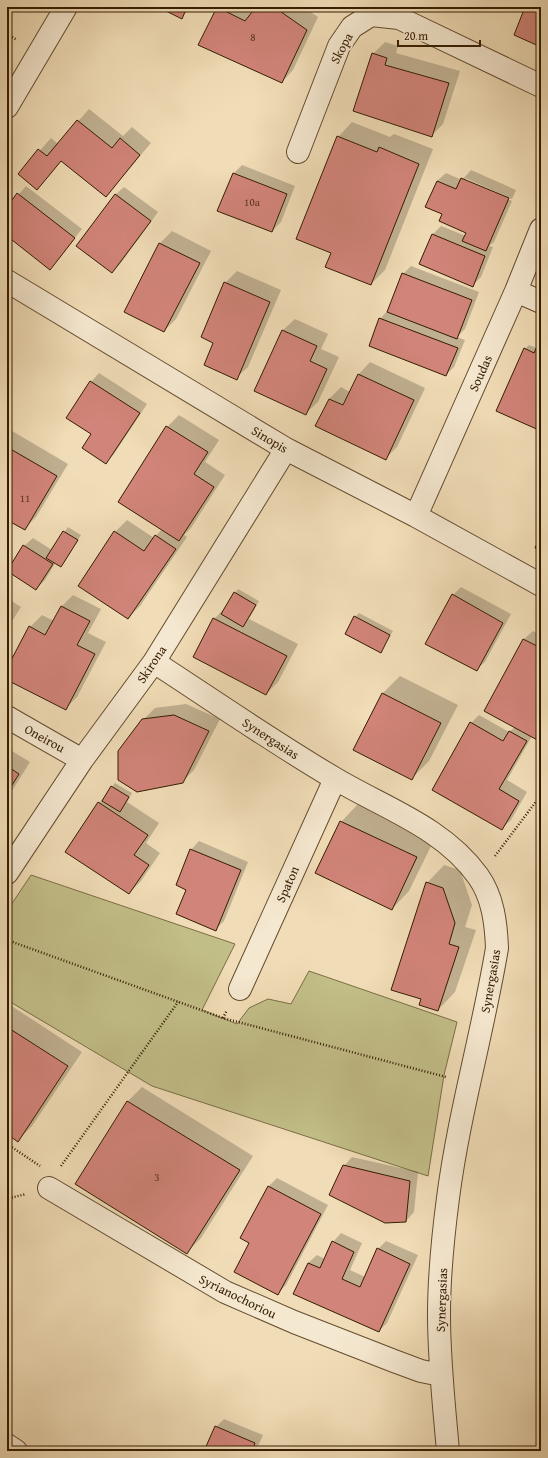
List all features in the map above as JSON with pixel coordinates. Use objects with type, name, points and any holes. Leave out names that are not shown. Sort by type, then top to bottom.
[{"type":"street","points":[[7,107],[66,7]]},
{"type":"street","name":"Skopa","points":[[298,152],[339,46],[352,27],[371,15],[399,18],[541,86]]},
{"type":"street","name":"Soudas","points":[[416,516],[516,291],[541,229]]},
{"type":"street","name":"Sinopis","points":[[7,281],[286,449],[416,516],[541,585]]},
{"type":"street","points":[[516,291],[541,302]]},
{"type":"street","name":"Skirona","points":[[7,873],[82,760],[154,662],[286,449]]},
{"type":"street","name":"Synergasias","points":[[154,662],[335,779],[424,826],[458,852],[479,878],[491,903],[495,919],[497,948],[449,1190],[443,1253],[439,1314],[441,1375],[448,1451]]},
{"type":"street","name":"Oneirou","points":[[7,717],[82,760]]},
{"type":"street","name":"Spaton","points":[[240,989],[335,779]]},
{"type":"street","name":"Syrianochoriou","points":[[52,1182],[225,1292],[294,1322],[420,1371],[441,1375]]},
{"type":"street","points":[[7,1445],[16,1451]]},
{"type":"path","points":[[479,878],[541,795]]},
{"type":"path","points":[[7,940],[223,1018],[470,1083]]},
{"type":"path","points":[[7,1144],[52,1182],[67,1155],[179,1002]]},
{"type":"shaded area","points":[[31,875],[235,944],[202,1010],[237,1024],[249,1008],[268,999],[291,1004],[309,971],[457,1022],[444,1075],[428,1176],[152,1086],[7,1000],[7,911]]},
{"type":"building","points":[[158,7],[187,7],[182,19]]},
{"type":"building","points":[[217,7],[245,21],[256,7],[274,7],[307,30],[282,83],[198,45]]},
{"type":"building","points":[[525,7],[541,7],[541,47],[514,35]]},
{"type":"building","points":[[372,53],[387,58],[385,65],[449,83],[432,137],[353,111]]},
{"type":"building","points":[[77,120],[112,148],[120,138],[140,155],[106,197],[61,161],[37,190],[18,174],[38,149],[47,156]]},
{"type":"building","points":[[337,136],[377,152],[379,147],[419,164],[371,285],[325,267],[331,253],[296,239]]},
{"type":"building","points":[[233,173],[287,194],[272,232],[217,211]]},
{"type":"building","points":[[461,178],[509,198],[486,251],[462,241],[466,233],[439,221],[442,214],[425,207],[437,181],[456,189]]},
{"type":"building","points":[[17,193],[75,238],[50,270],[7,236],[7,207]]},
{"type":"building","points":[[115,194],[151,221],[112,273],[76,246]]},
{"type":"building","points":[[432,234],[485,256],[473,287],[419,264]]},
{"type":"building","points":[[159,243],[200,263],[164,332],[124,312]]},
{"type":"building","points":[[402,273],[472,300],[457,339],[387,312]]},
{"type":"building","points":[[224,282],[270,302],[237,380],[204,365],[213,343],[201,337]]},
{"type":"building","points":[[379,318],[458,348],[446,376],[369,346]]},
{"type":"building","points":[[282,330],[317,346],[310,361],[327,369],[306,415],[254,391]]},
{"type":"building","points":[[541,338],[541,431],[496,411],[524,348],[534,353]]},
{"type":"building","points":[[358,374],[414,400],[386,460],[315,426],[329,399],[343,405]]},
{"type":"building","points":[[90,381],[140,413],[106,464],[82,448],[91,434],[66,418]]},
{"type":"building","points":[[166,426],[208,452],[194,474],[214,487],[179,541],[118,502]]},
{"type":"building","points":[[7,447],[57,476],[25,530],[7,520]]},
{"type":"building","points":[[63,531],[78,540],[61,567],[46,558]]},
{"type":"building","points":[[114,531],[144,551],[155,535],[176,549],[128,619],[78,586]]},
{"type":"building","points":[[541,534],[541,550],[535,548]]},
{"type":"building","points":[[23,545],[53,564],[36,590],[7,571]]},
{"type":"building","points":[[234,592],[256,605],[243,627],[221,614]]},
{"type":"building","points":[[452,594],[503,623],[477,671],[425,644]]},
{"type":"building","points":[[61,606],[90,621],[77,645],[95,654],[66,710],[7,680],[7,668],[29,626],[45,635]]},
{"type":"building","points":[[354,616],[390,635],[381,653],[345,634]]},
{"type":"building","points":[[213,618],[287,656],[266,695],[193,657]]},
{"type":"building","points":[[523,639],[541,648],[541,742],[484,711]]},
{"type":"building","points":[[382,693],[441,723],[412,780],[353,750]]},
{"type":"building","points":[[174,715],[209,731],[183,783],[137,792],[118,780],[118,751],[142,719]]},
{"type":"building","points":[[470,722],[503,741],[509,731],[527,741],[499,789],[519,801],[502,830],[432,790]]},
{"type":"building","points":[[7,766],[19,774],[7,793]]},
{"type":"building","points":[[111,786],[129,797],[120,812],[102,801]]},
{"type":"building","points":[[98,802],[148,835],[134,855],[149,865],[129,894],[65,852]]},
{"type":"building","points":[[340,821],[417,857],[392,910],[315,873]]},
{"type":"building","points":[[190,849],[241,870],[216,931],[176,914],[186,890],[176,885]]},
{"type":"building","points":[[426,882],[443,888],[455,923],[449,944],[459,947],[438,1011],[419,1005],[421,999],[391,990]]},
{"type":"building","points":[[7,1027],[68,1066],[18,1142],[7,1134]]},
{"type":"building","points":[[127,1101],[240,1170],[187,1254],[75,1184]]},
{"type":"building","points":[[343,1165],[410,1181],[406,1222],[385,1223],[329,1195]]},
{"type":"building","points":[[268,1186],[321,1214],[278,1295],[234,1272],[249,1243],[240,1238]]},
{"type":"building","points":[[332,1241],[354,1252],[342,1279],[360,1287],[377,1248],[410,1264],[379,1332],[293,1294],[308,1263],[320,1268]]},
{"type":"building","points":[[215,1426],[255,1443],[252,1451],[204,1451]]}]
